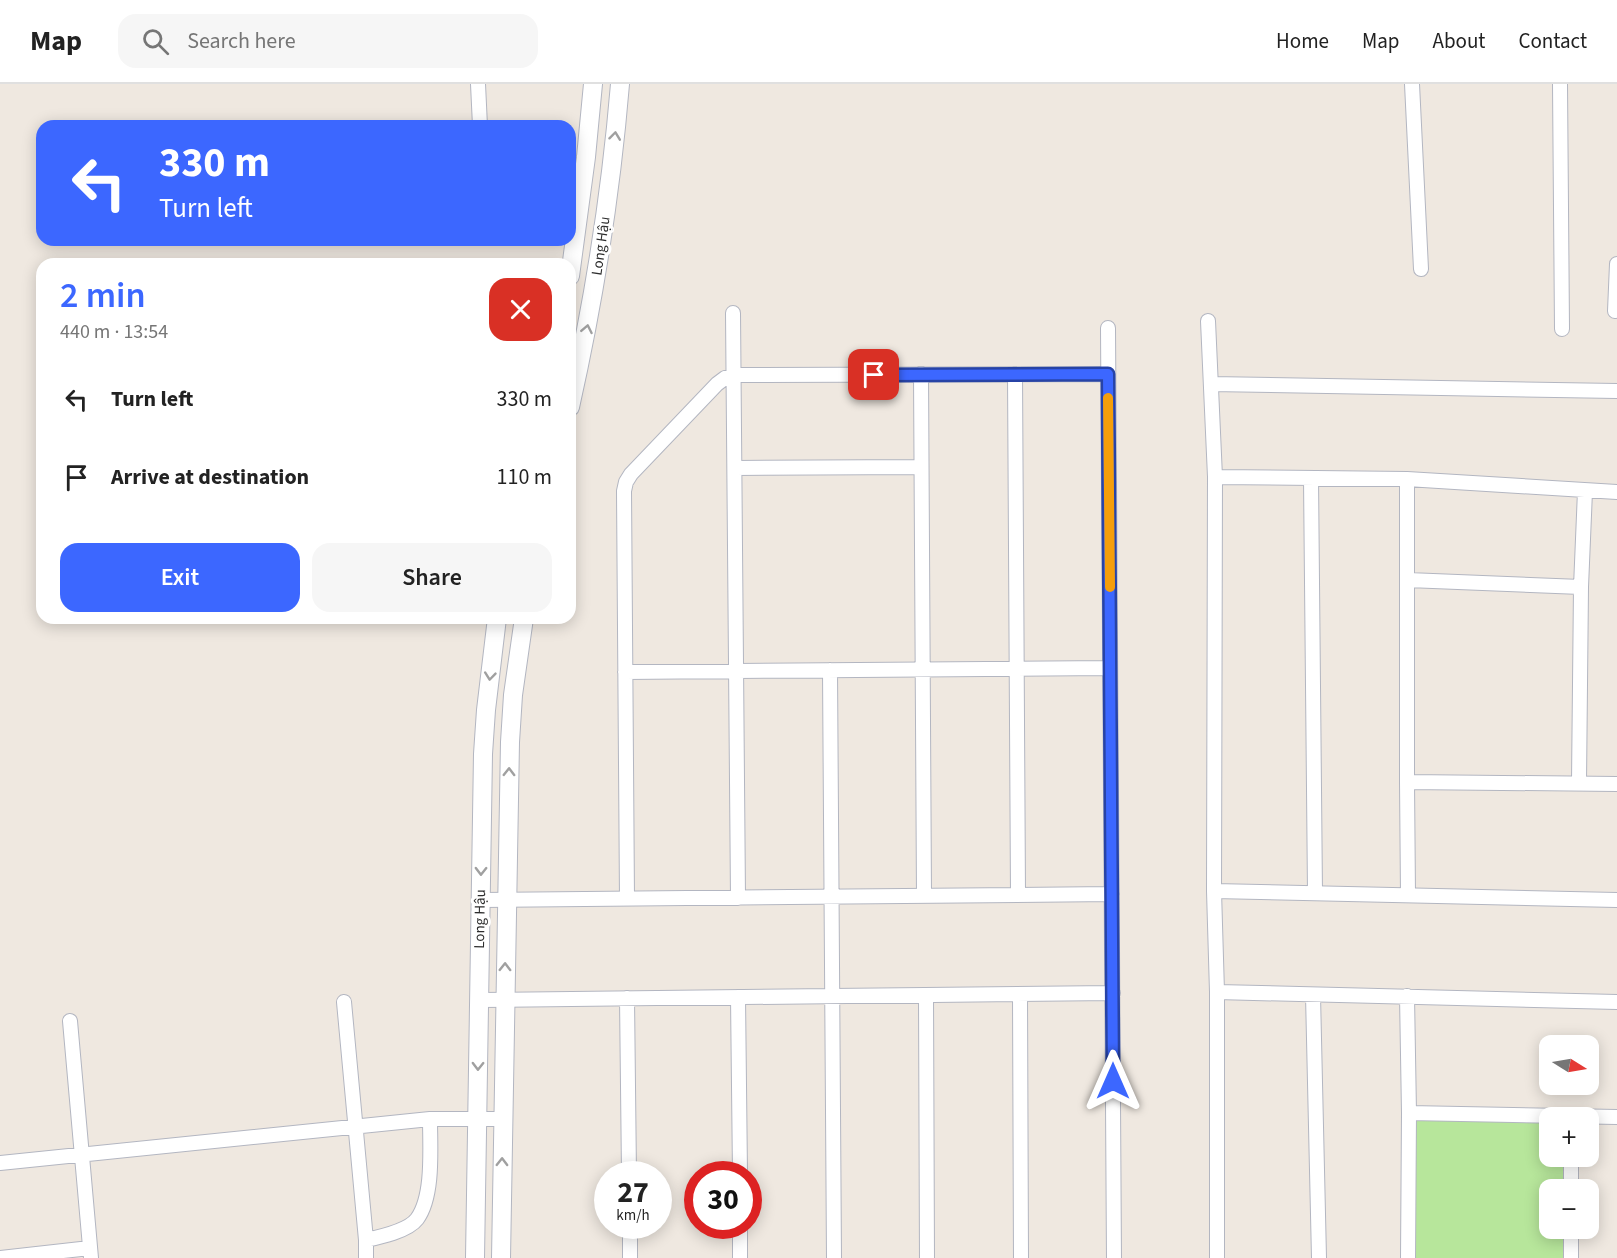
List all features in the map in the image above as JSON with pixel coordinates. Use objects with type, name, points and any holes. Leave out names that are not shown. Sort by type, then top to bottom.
[{"type":"main road","name":"Long Hậu","points":[[576,231],[593,84]]},
{"type":"main road","name":"Long Hậu","points":[[576,380],[600,257],[620,84]]},
{"type":"main road","name":"Long Hậu","points":[[475,1258],[483,754],[496,624]]},
{"type":"main road","name":"Long Hậu","points":[[501,1258],[510,742],[513,695],[523,624]]},
{"type":"street","points":[[478,84],[480,120]]},
{"type":"street","points":[[1412,84],[1421,269]]},
{"type":"street","points":[[1560,84],[1562,329]]},
{"type":"street","points":[[1615,311],[1617,264]]},
{"type":"street","points":[[733,313],[738,898]]},
{"type":"street","points":[[1208,321],[1215,477],[1214,891],[1217,992],[1217,1258]]},
{"type":"street","points":[[1108,328],[1114,1258]]},
{"type":"street","points":[[921,374],[924,896]]},
{"type":"street","points":[[1015,374],[1018,895]]},
{"type":"street","points":[[627,899],[624,491],[631,474],[717,384],[734,375],[1108,374]]},
{"type":"street","points":[[1211,384],[1617,391]]},
{"type":"street","points":[[735,468],[921,467]]},
{"type":"street","points":[[1215,477],[1407,479],[1617,492]]},
{"type":"street","points":[[1311,478],[1315,893]]},
{"type":"street","points":[[1407,479],[1408,895]]},
{"type":"street","points":[[1580,782],[1581,587],[1585,491]]},
{"type":"street","points":[[1408,580],[1581,587]]},
{"type":"street","points":[[625,672],[1110,668]]},
{"type":"street","points":[[830,670],[834,1258]]},
{"type":"street","points":[[1407,782],[1617,784]]},
{"type":"street","points":[[1214,891],[1617,900]]},
{"type":"street","points":[[480,900],[1112,894]]},
{"type":"street","points":[[1217,992],[1617,1002]]},
{"type":"street","points":[[479,1000],[1113,993]]},
{"type":"street","points":[[1020,994],[1021,1258]]},
{"type":"street","points":[[926,995],[927,1258]]},
{"type":"street","points":[[1313,995],[1319,1258]]},
{"type":"street","points":[[1407,996],[1408,1258]]},
{"type":"street","points":[[738,997],[740,1161]]},
{"type":"street","points":[[627,998],[629,1161]]},
{"type":"street","points":[[344,1002],[366,1258]]},
{"type":"street","points":[[0,1258],[91,1253],[70,1021]]},
{"type":"street","points":[[1409,1113],[1539,1116]]},
{"type":"street","points":[[1599,1117],[1617,1117]]},
{"type":"street","points":[[0,1163],[430,1119],[503,1119]]},
{"type":"street","points":[[366,1240],[395,1233],[416,1221],[425,1203],[430,1159],[430,1119]]},
{"type":"street","points":[[630,1239],[630,1258]]},
{"type":"street","points":[[740,1239],[740,1258]]},
{"type":"street","points":[[1571,1239],[1571,1258]]},
{"type":"green space","points":[[1409,1113],[1539,1118],[1539,1167],[1571,1167],[1571,1179],[1539,1179],[1539,1239],[1571,1239],[1571,1258],[1408,1258]]},
{"type":"slow traffic","points":[[1108,398],[1110,587]]},
{"type":"route","points":[[874,375],[1108,374],[1113,1081]]}]
